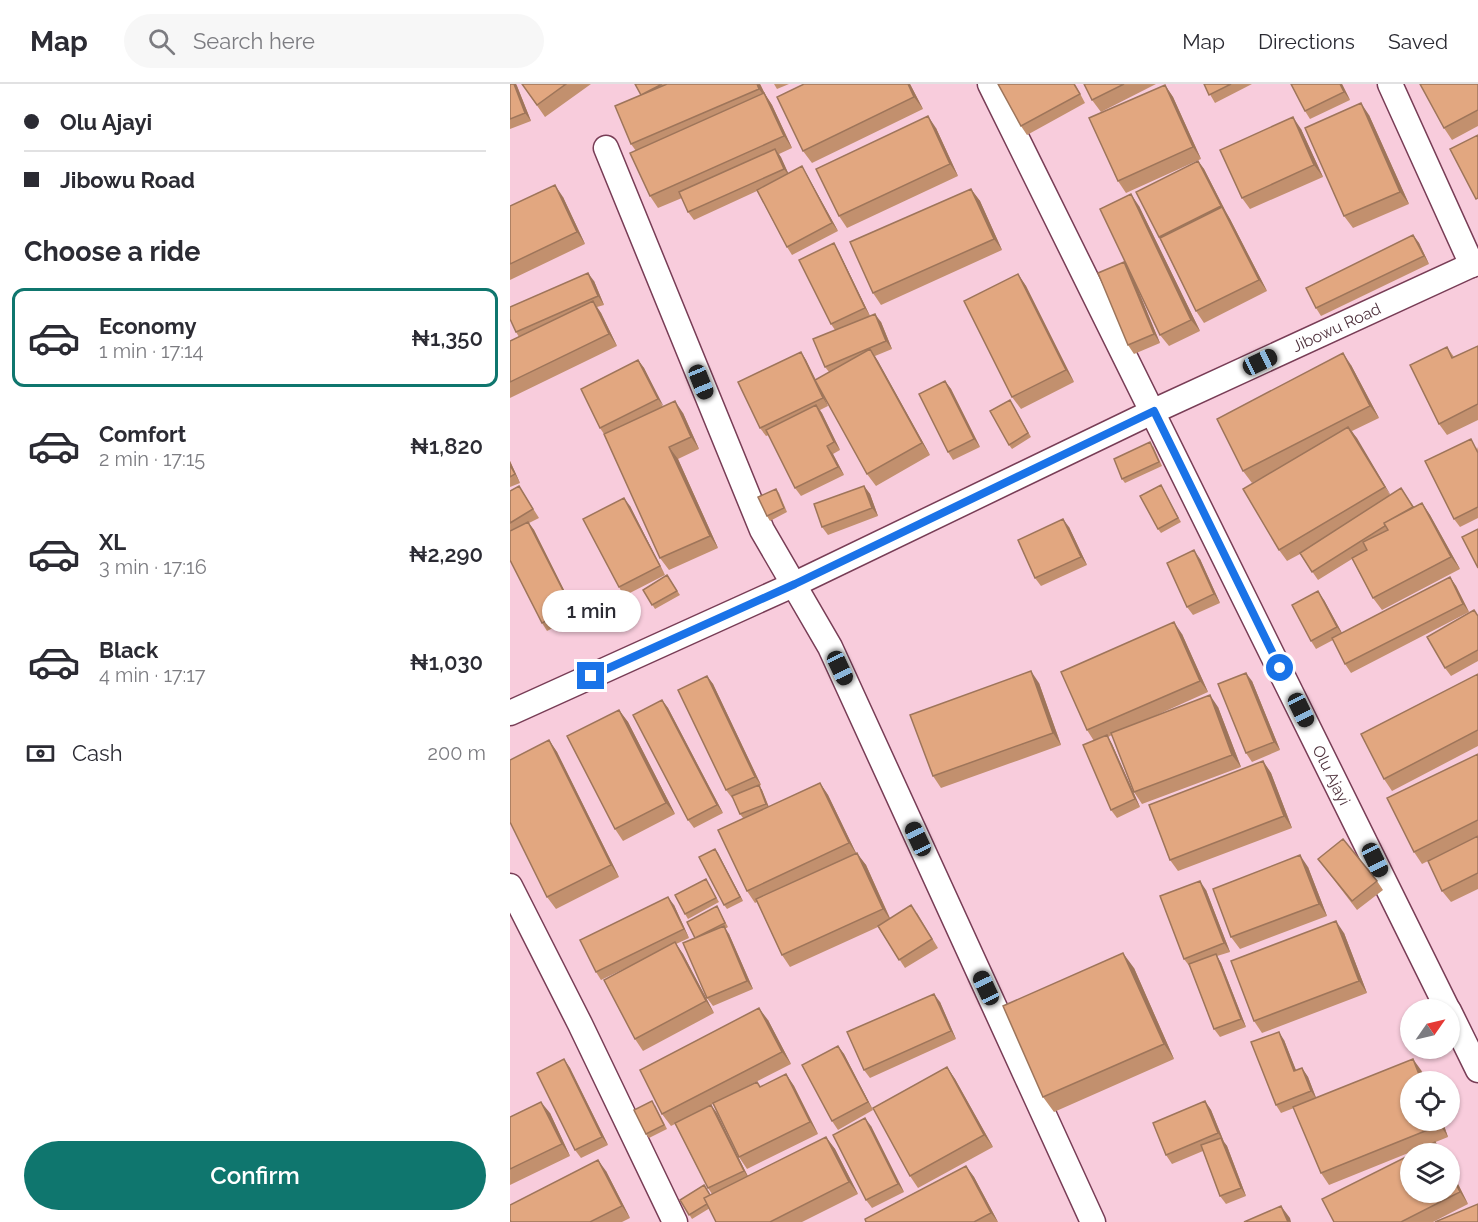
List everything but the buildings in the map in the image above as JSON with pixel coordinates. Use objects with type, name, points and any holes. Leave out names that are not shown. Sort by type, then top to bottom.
[{"type":"street","name":"Olu Ajayi","points":[[990,84],[1444,999]]},
{"type":"street","points":[[1390,84],[1475,264]]},
{"type":"street","points":[[606,148],[762,530],[830,647],[1093,1222]]},
{"type":"street","name":"Jibowu Road","points":[[510,713],[795,584],[1154,411],[1475,264]]},
{"type":"street","points":[[510,886],[580,1024],[675,1222]]},
{"type":"street","name":"Olu Ajayi","points":[[1460,1033],[1478,1070]]},
{"type":"route","points":[[591,676],[795,584],[1154,411],[1280,668]]}]
